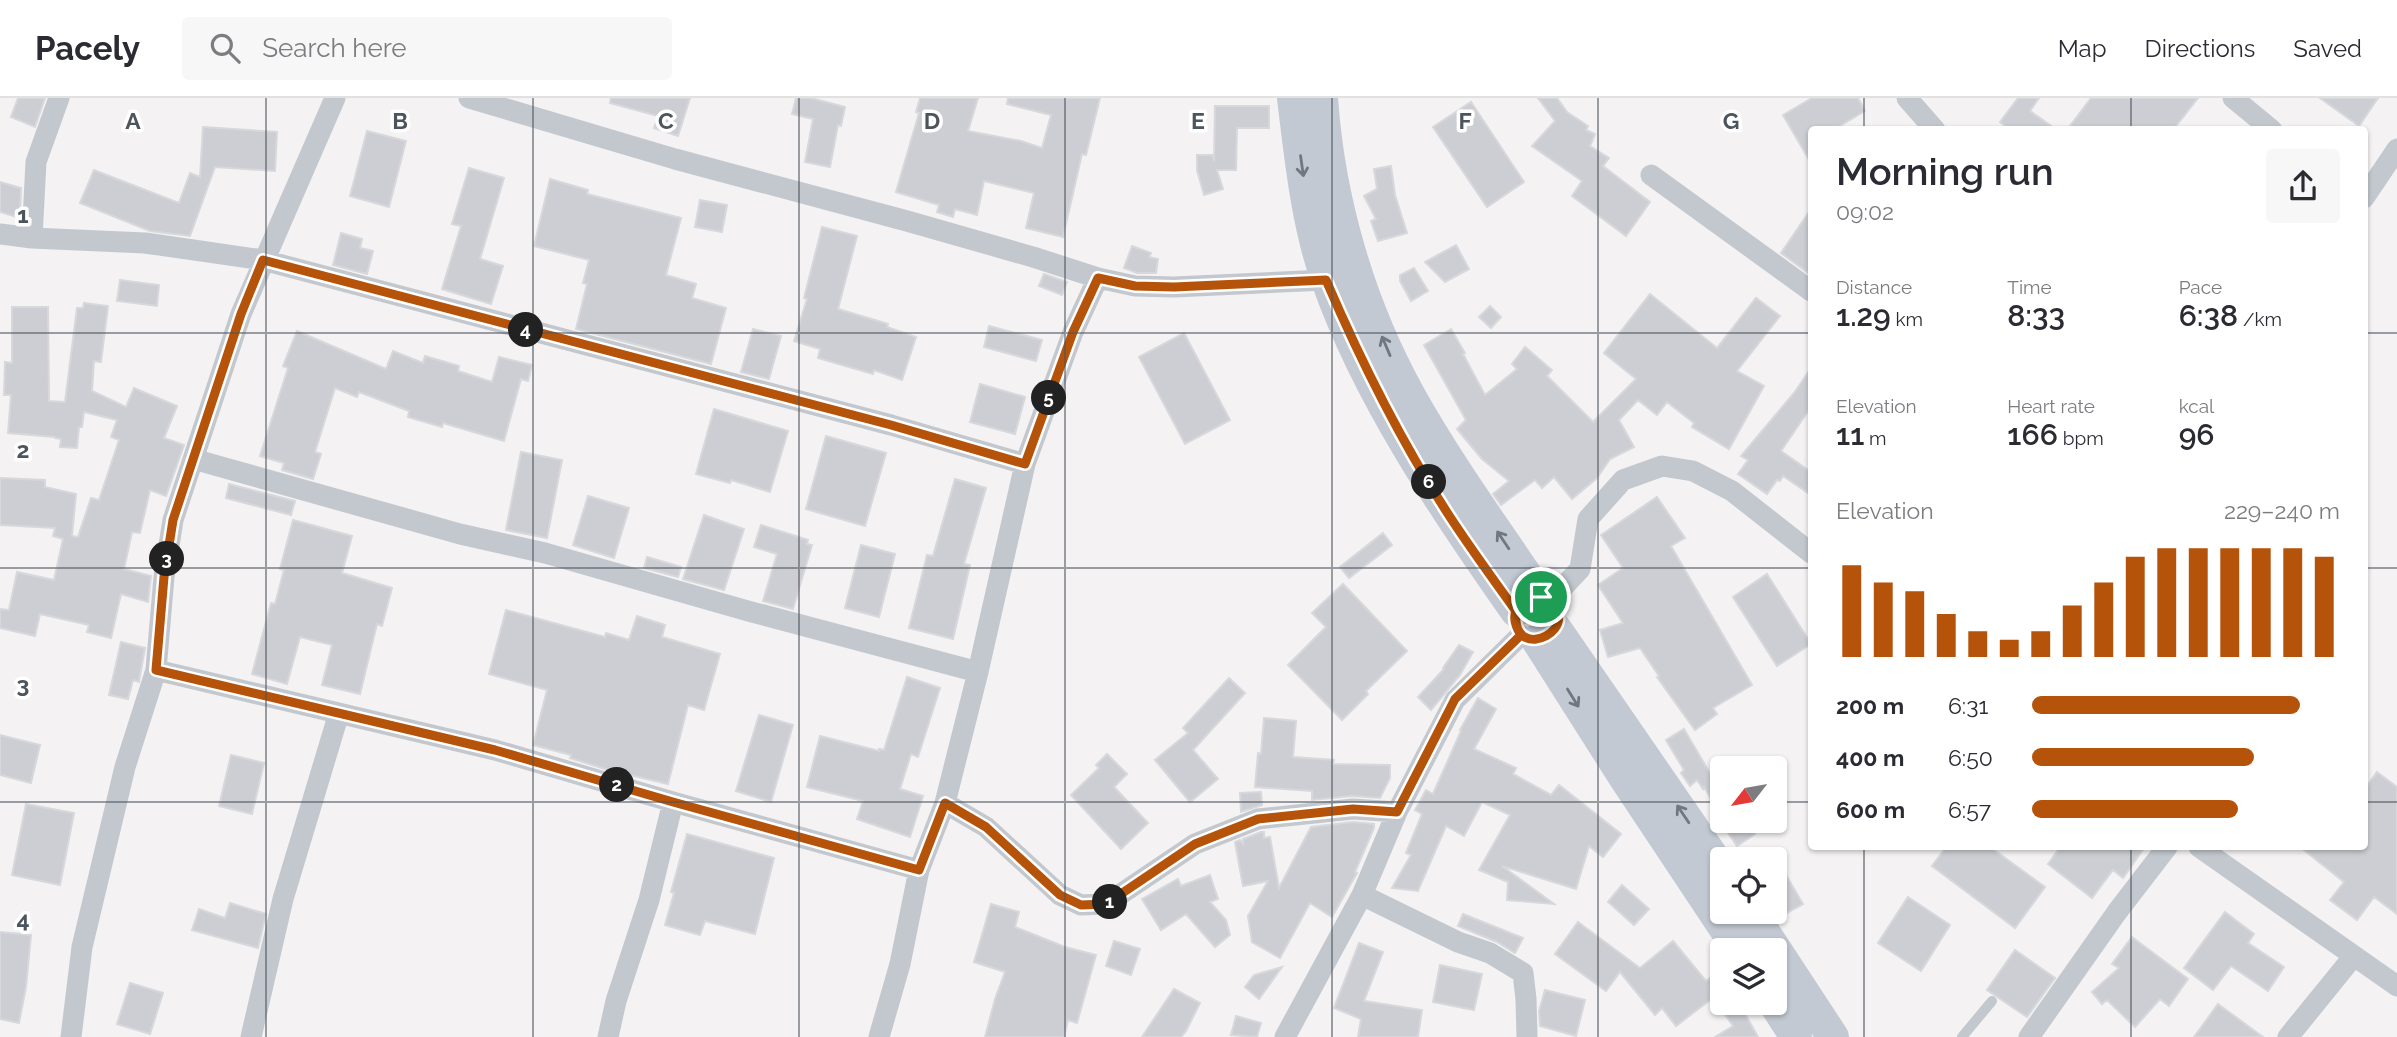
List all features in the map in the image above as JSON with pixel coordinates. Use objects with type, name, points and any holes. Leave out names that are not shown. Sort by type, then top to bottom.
[{"type":"main road","points":[[1293,98],[1304,184],[1326,280],[1358,354],[1399,432],[1453,522],[1537,619],[1710,854]]},
{"type":"main road","points":[[1322,98],[1325,141],[1333,186],[1366,297],[1387,351],[1626,780],[1731,938]]},
{"type":"main road","points":[[1759,924],[1833,1037]]},
{"type":"main road","points":[[1782,1015],[1796,1037]]},
{"type":"street","points":[[32,238],[36,162],[60,98]]},
{"type":"street","points":[[71,1037],[82,947],[125,767],[156,670],[164,577],[173,520],[241,314],[335,98]]},
{"type":"street","points":[[468,98],[675,159],[1033,257],[1098,278],[1135,286],[1174,287],[1326,280]]},
{"type":"street","points":[[1907,98],[1931,126]]},
{"type":"street","points":[[2233,98],[2267,126]]},
{"type":"street","points":[[2368,192],[2397,149]]},
{"type":"street","points":[[1651,175],[1808,289]]},
{"type":"street","points":[[0,234],[145,243],[263,260],[891,425],[1025,464]]},
{"type":"street","points":[[879,1037],[901,964],[919,870],[945,803],[1025,464],[1073,332],[1098,278]]},
{"type":"street","points":[[193,459],[460,534],[545,553],[748,611],[978,671]]},
{"type":"street","points":[[1285,1037],[1362,895],[1397,812],[1455,699],[1537,619],[1580,569],[1588,519],[1623,480],[1662,466],[1693,471],[1732,491],[1808,551]]},
{"type":"street","points":[[156,670],[495,750],[919,870]]},
{"type":"street","points":[[251,1037],[283,899],[339,713]]},
{"type":"street","points":[[608,1037],[616,1001],[649,900],[673,802]]},
{"type":"street","points":[[945,803],[986,827],[1060,895],[1081,905],[1106,904],[1195,844],[1258,819],[1353,809],[1397,812]]},
{"type":"street","points":[[2028,1037],[2165,850]]},
{"type":"street","points":[[2203,850],[2397,986]]},
{"type":"street","points":[[1362,895],[1458,942],[1490,953],[1522,973],[1527,1037]]},
{"type":"street","points":[[2288,1037],[2353,957]]},
{"type":"lane","points":[[1962,1037],[1993,1001]]},
{"type":"building","points":[[18,98],[45,98],[35,127],[11,117]]},
{"type":"building","points":[[611,98],[690,98],[678,136],[654,128],[658,116],[610,103]]},
{"type":"building","points":[[796,98],[811,98],[845,107],[841,126],[838,125],[830,167],[805,162],[813,119],[792,114]]},
{"type":"building","points":[[920,98],[978,98],[968,131],[1021,141],[1042,148],[1051,115],[1007,104],[1008,98],[1100,98],[1086,155],[1082,154],[1063,237],[1026,228],[1034,193],[984,181],[977,215],[955,209],[953,217],[937,212],[939,205],[896,192],[919,113],[916,112]]},
{"type":"building","points":[[1538,98],[1557,98],[1567,112],[1588,126],[1586,130],[1595,134],[1590,146],[1609,158],[1603,166],[1650,202],[1626,236],[1572,196],[1582,181],[1532,146],[1555,121]]},
{"type":"building","points":[[1812,98],[1858,98],[1865,111],[1840,126],[1808,126],[1808,158],[1783,115]]},
{"type":"building","points":[[2018,98],[2039,98],[2030,111],[2051,126],[2005,126],[2000,122]]},
{"type":"building","points":[[2091,98],[2198,98],[2176,126],[2070,126]]},
{"type":"building","points":[[2320,98],[2378,98],[2359,126]]},
{"type":"building","points":[[1471,102],[1524,182],[1487,207],[1433,127]]},
{"type":"building","points":[[1215,106],[1269,106],[1269,128],[1237,128],[1236,170],[1217,170],[1223,189],[1204,195],[1197,170],[1197,155],[1213,155],[1214,161]]},
{"type":"building","points":[[203,127],[277,132],[275,171],[215,167],[190,236],[150,231],[80,203],[94,170],[179,203],[190,173],[200,177]]},
{"type":"building","points":[[367,131],[406,141],[389,207],[350,196]]},
{"type":"building","points":[[1391,166],[1395,195],[1407,233],[1378,241],[1371,221],[1376,219],[1364,196],[1377,189],[1374,169]]},
{"type":"building","points":[[469,168],[504,178],[480,259],[503,266],[491,304],[442,289],[461,226],[452,224]]},
{"type":"building","points":[[550,179],[588,190],[587,194],[681,218],[666,275],[696,284],[692,298],[726,308],[711,364],[576,329],[587,284],[583,283],[589,260],[534,246]]},
{"type":"building","points":[[0,182],[21,188],[20,218],[0,212]]},
{"type":"building","points":[[700,200],[727,205],[722,232],[695,227]]},
{"type":"building","points":[[1808,213],[1808,273],[1781,253]]},
{"type":"building","points":[[822,227],[857,236],[838,309],[888,324],[887,327],[916,337],[902,380],[874,370],[873,374],[818,358],[820,349],[794,341],[807,299],[804,298]]},
{"type":"building","points":[[341,233],[362,239],[360,248],[373,251],[367,274],[333,265]]},
{"type":"building","points":[[1456,245],[1469,269],[1445,282],[1425,262]]},
{"type":"building","points":[[1132,246],[1151,253],[1149,257],[1158,259],[1156,273],[1137,273],[1124,268]]},
{"type":"building","points":[[1414,268],[1428,291],[1411,301],[1400,281],[1400,275]]},
{"type":"building","points":[[1044,274],[1067,282],[1062,295],[1039,286]]},
{"type":"building","points":[[120,280],[159,285],[157,306],[117,301]]},
{"type":"building","points":[[1650,294],[1717,348],[1756,298],[1780,316],[1737,371],[1764,386],[1729,449],[1692,427],[1694,423],[1667,402],[1657,415],[1638,400],[1619,420],[1634,447],[1610,459],[1597,478],[1572,499],[1554,477],[1542,488],[1535,480],[1501,505],[1493,494],[1509,481],[1482,459],[1457,429],[1466,420],[1424,345],[1451,329],[1485,395],[1517,369],[1512,364],[1525,347],[1552,370],[1547,376],[1593,422],[1636,379],[1604,353]]},
{"type":"building","points":[[84,303],[108,306],[101,362],[94,361],[92,391],[126,407],[134,388],[177,406],[164,438],[184,445],[166,496],[150,490],[140,533],[132,532],[124,569],[151,576],[148,602],[121,594],[111,638],[87,632],[89,625],[40,614],[35,636],[0,628],[0,609],[9,610],[17,572],[54,580],[63,539],[53,536],[55,528],[0,525],[0,478],[45,480],[45,487],[76,494],[72,536],[78,537],[91,498],[99,500],[119,440],[111,437],[117,420],[84,412],[77,448],[60,447],[61,439],[55,437],[8,433],[11,395],[4,395],[5,362],[12,363],[12,307],[48,307],[49,401],[65,402],[77,308],[83,308]]},
{"type":"building","points":[[1490,306],[1501,317],[1491,328],[1479,317]]},
{"type":"building","points":[[989,326],[1042,340],[1036,361],[984,347]]},
{"type":"building","points":[[753,329],[781,336],[769,379],[741,372]]},
{"type":"building","points":[[297,331],[386,369],[393,351],[423,363],[425,356],[459,366],[458,371],[492,382],[499,357],[532,365],[528,381],[521,379],[504,441],[443,423],[442,427],[408,417],[409,411],[359,392],[357,397],[335,388],[315,452],[321,454],[313,479],[282,470],[284,463],[260,456],[288,368],[283,366]]},
{"type":"building","points":[[1184,333],[1230,420],[1185,444],[1139,357]]},
{"type":"building","points":[[1808,372],[1808,411],[1781,451],[1808,470],[1808,493],[1783,476],[1767,494],[1738,474],[1748,460],[1741,456]]},
{"type":"building","points":[[980,384],[1025,397],[1015,434],[970,422]]},
{"type":"building","points":[[714,409],[788,431],[770,492],[731,480],[730,483],[696,474]]},
{"type":"building","points":[[826,436],[886,453],[865,526],[806,509]]},
{"type":"building","points":[[521,452],[562,460],[547,538],[506,530]]},
{"type":"building","points":[[955,479],[986,488],[964,564],[970,565],[953,639],[909,628],[927,555],[933,556]]},
{"type":"building","points":[[229,484],[295,501],[291,515],[226,498]]},
{"type":"building","points":[[588,496],[629,508],[614,558],[573,545]]},
{"type":"building","points":[[1657,497],[1685,538],[1671,546],[1752,685],[1713,708],[1717,714],[1695,730],[1640,648],[1608,657],[1600,630],[1623,623],[1598,585],[1623,568],[1601,535]]},
{"type":"building","points":[[704,515],[744,529],[724,590],[683,579]]},
{"type":"building","points":[[293,520],[352,536],[342,573],[392,588],[382,626],[377,624],[360,694],[322,685],[332,645],[300,637],[287,684],[252,674],[271,603],[275,604],[284,570],[280,569]]},
{"type":"building","points":[[761,525],[808,540],[807,544],[812,545],[793,609],[763,601],[777,554],[754,547]]},
{"type":"building","points":[[1383,533],[1392,545],[1349,578],[1340,567]]},
{"type":"building","points":[[861,545],[895,554],[879,617],[845,608]]},
{"type":"building","points":[[647,557],[681,567],[678,577],[644,568]]},
{"type":"building","points":[[1767,574],[1808,639],[1808,646],[1777,666],[1733,597]]},
{"type":"building","points":[[1343,584],[1407,651],[1366,691],[1368,694],[1342,720],[1288,665],[1326,627],[1312,613]]},
{"type":"building","points":[[506,610],[605,637],[606,633],[629,640],[637,616],[665,625],[662,637],[720,654],[704,710],[688,705],[668,784],[605,769],[570,758],[571,755],[533,745],[547,690],[489,674]]},
{"type":"building","points":[[121,642],[145,648],[139,682],[133,680],[128,699],[109,695]]},
{"type":"building","points":[[1459,645],[1473,652],[1460,675],[1431,710],[1418,697],[1444,669]]},
{"type":"building","points":[[907,677],[940,688],[918,757],[911,754],[900,789],[923,796],[910,837],[857,819],[863,801],[807,787],[820,736],[884,750]]},
{"type":"building","points":[[1229,678],[1245,693],[1193,750],[1218,779],[1190,802],[1155,760],[1188,733],[1183,728]]},
{"type":"building","points":[[1478,698],[1496,709],[1474,749],[1516,768],[1513,774],[1551,795],[1559,785],[1621,834],[1603,857],[1589,846],[1576,889],[1502,866],[1554,904],[1507,900],[1508,882],[1479,870],[1510,815],[1482,802],[1464,836],[1446,826],[1418,891],[1392,888],[1411,855],[1406,853],[1422,814],[1415,810],[1426,790],[1433,794],[1460,730]]},
{"type":"building","points":[[759,715],[793,725],[771,802],[736,791]]},
{"type":"building","points":[[1264,718],[1296,721],[1293,757],[1334,760],[1333,764],[1390,765],[1390,778],[1380,798],[1352,796],[1312,800],[1312,791],[1255,787]]},
{"type":"building","points":[[1684,729],[1710,773],[1710,797],[1697,780],[1690,786],[1666,740]]},
{"type":"building","points":[[0,735],[40,745],[31,783],[0,775]]},
{"type":"building","points":[[1107,754],[1127,774],[1114,787],[1148,823],[1121,849],[1071,795],[1099,768],[1096,765]]},
{"type":"building","points":[[231,755],[264,763],[252,814],[219,806]]},
{"type":"building","points":[[2377,772],[2397,787],[2397,914],[2374,897],[2357,920],[2330,900],[2344,882],[2304,850],[2368,850],[2368,784]]},
{"type":"building","points":[[1261,792],[1262,805],[1241,812],[1240,793]]},
{"type":"building","points":[[26,804],[74,813],[60,885],[12,875]]},
{"type":"building","points":[[1353,822],[1374,824],[1374,828],[1355,872],[1357,873],[1332,917],[1310,903],[1280,958],[1252,942],[1248,916],[1268,881],[1243,886],[1235,842],[1240,840],[1243,844],[1243,839],[1261,832],[1264,832],[1264,838],[1270,837],[1279,888],[1311,827]]},
{"type":"building","points":[[1728,833],[1754,833],[1755,834],[1737,846]]},
{"type":"building","points":[[687,834],[774,858],[755,934],[705,921],[700,935],[665,925]]},
{"type":"building","points":[[1944,850],[1994,850],[2045,887],[2015,928],[1932,866]]},
{"type":"building","points":[[2058,850],[2143,850],[2123,878],[2113,870],[2092,898],[2048,864]]},
{"type":"building","points":[[1210,875],[1218,899],[1210,902],[1226,920],[1230,935],[1215,947],[1186,914],[1161,930],[1142,899],[1178,879],[1181,886]]},
{"type":"building","points":[[1787,877],[1803,904],[1787,913]]},
{"type":"building","points":[[1622,885],[1649,909],[1634,925],[1608,902]]},
{"type":"building","points":[[1908,897],[1950,925],[1921,971],[1878,943]]},
{"type":"building","points":[[230,903],[266,914],[258,948],[192,930],[199,909],[225,918]]},
{"type":"building","points":[[991,904],[1019,912],[1015,927],[1065,947],[1096,955],[1077,1023],[1068,1020],[1064,1037],[985,1037],[1005,972],[974,962]]},
{"type":"building","points":[[2225,912],[2254,934],[2248,943],[2284,967],[2268,991],[2231,966],[2213,990],[2184,968]]},
{"type":"building","points":[[1463,914],[1523,938],[1515,953],[1497,942],[1458,926]]},
{"type":"building","points":[[1578,922],[1640,968],[1673,941],[1706,981],[1710,978],[1710,1000],[1676,1026],[1662,1008],[1655,1015],[1620,972],[1606,991],[1555,954]]},
{"type":"building","points":[[0,932],[31,935],[19,1023],[0,1019]]},
{"type":"building","points":[[2132,937],[2188,979],[2169,1006],[2160,999],[2135,1027],[2107,1000],[2102,1004],[2092,992],[2119,968],[2112,964]]},
{"type":"building","points":[[1114,941],[1140,949],[1131,975],[1106,966]]},
{"type":"building","points":[[1359,943],[1383,952],[1364,1001],[1422,1010],[1418,1037],[1358,1037],[1361,1019],[1334,1008]]},
{"type":"building","points":[[2015,950],[2055,978],[2027,1017],[1987,990]]},
{"type":"building","points":[[1440,965],[1482,974],[1474,1010],[1433,1002]]},
{"type":"building","points":[[1282,967],[1259,999],[1245,987],[1254,975]]},
{"type":"building","points":[[130,983],[163,993],[150,1034],[117,1024]]},
{"type":"building","points":[[1174,989],[1200,1003],[1186,1031],[1181,1037],[1142,1037]]},
{"type":"building","points":[[1545,990],[1585,1000],[1576,1036],[1540,1026],[1539,1011]]},
{"type":"building","points":[[2218,1004],[2263,1037],[2194,1037]]},
{"type":"building","points":[[1725,1015],[1746,1015],[1758,1037],[1715,1037],[1733,1026]]},
{"type":"building","points":[[1236,1016],[1261,1023],[1257,1037],[1231,1035]]},
{"type":"route","points":[[1541,597],[1530,597],[1521,602],[1515,621],[1521,635],[1455,699],[1397,812],[1353,809],[1258,819],[1195,844],[1106,904],[1081,905],[1060,895],[986,827],[945,803],[919,870],[495,750],[156,670],[164,577],[173,520],[241,314],[263,260],[891,425],[1025,464],[1073,332],[1098,278],[1135,286],[1174,287],[1326,280],[1358,354],[1399,432],[1453,522],[1516,611],[1515,621],[1519,631],[1521,635],[1537,640],[1548,637],[1556,629],[1558,619],[1556,609],[1550,601],[1541,597]]}]
